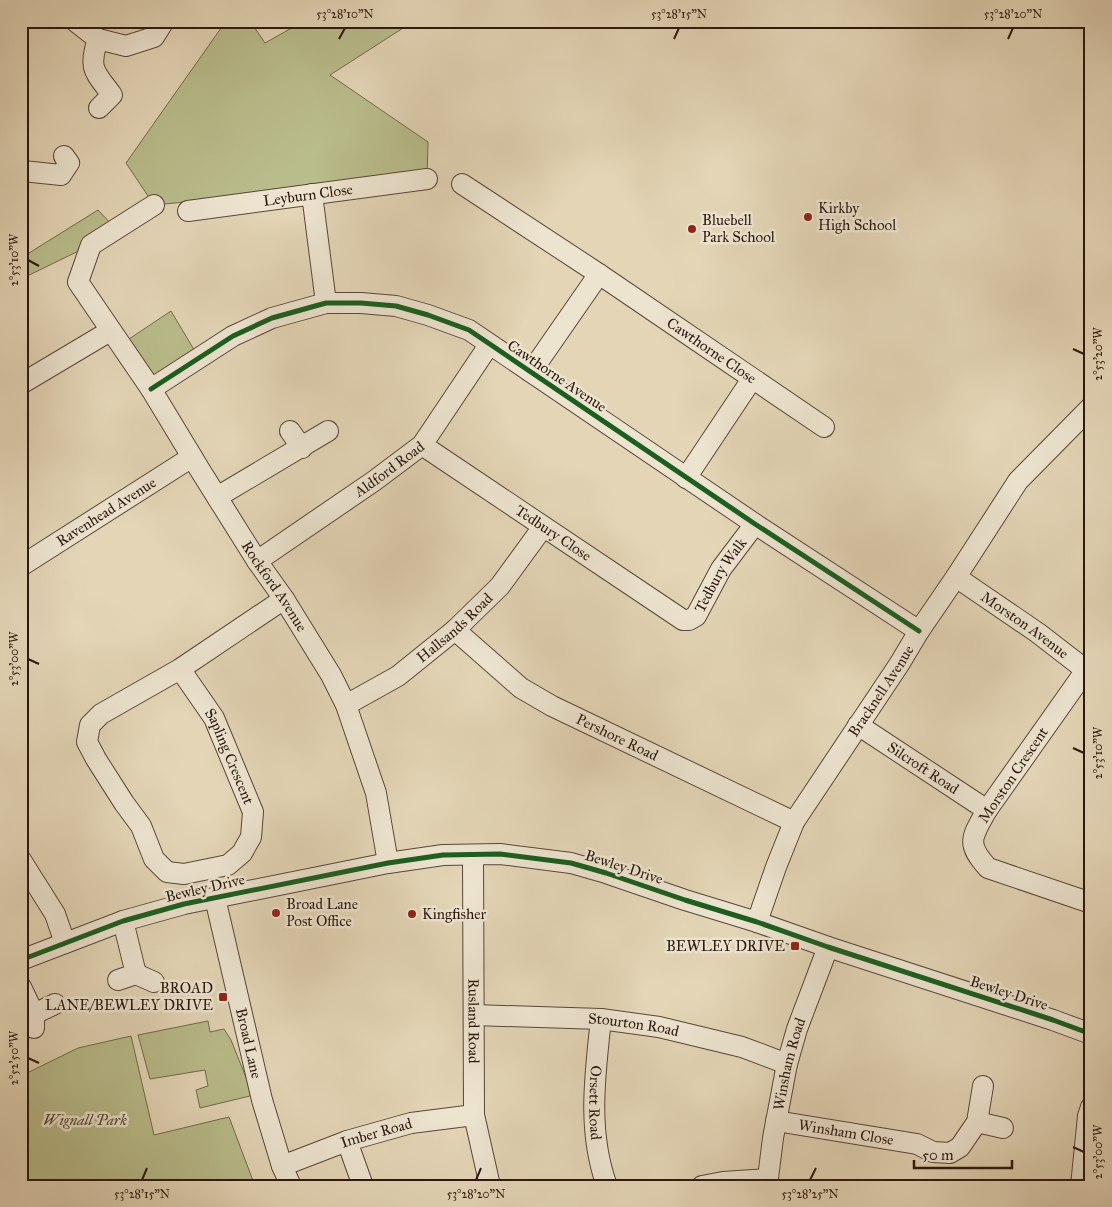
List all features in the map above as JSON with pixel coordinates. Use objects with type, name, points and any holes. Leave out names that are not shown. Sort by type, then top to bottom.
[{"type":"street","points":[[75,21],[98,39],[126,46],[154,37],[164,21]]},
{"type":"street","points":[[98,39],[92,56],[93,70],[112,94],[99,108]]},
{"type":"street","points":[[22,170],[61,174],[69,163],[64,156]]},
{"type":"street","name":"Leyburn Close","points":[[188,211],[428,179]]},
{"type":"street","points":[[462,184],[599,274],[531,372]]},
{"type":"street","points":[[312,194],[326,303]]},
{"type":"street","name":"Rockford Avenue","points":[[154,205],[91,245],[78,282],[151,389],[217,497],[331,675],[346,705],[376,793],[388,863]]},
{"type":"street","name":"Cawthorne Close","points":[[599,274],[824,427]]},
{"type":"street","name":"Cawthorne Avenue","points":[[151,389],[233,336],[272,318],[326,303],[396,306],[428,315],[469,330],[686,478],[918,631]]},
{"type":"street","points":[[21,384],[110,331]]},
{"type":"street","name":"Aldford Road","points":[[257,560],[374,481],[422,445],[489,345]]},
{"type":"street","points":[[686,478],[752,379]]},
{"type":"street","name":"Bracknell Avenue","points":[[757,922],[794,822],[1018,481],[1091,407]]},
{"type":"street","points":[[290,431],[302,448]]},
{"type":"street","points":[[217,497],[328,431]]},
{"type":"street","name":"Tedbury Close","points":[[422,445],[683,620]]},
{"type":"street","name":"Ravenhead Avenue","points":[[21,566],[192,457]]},
{"type":"street","name":"Tedbury Walk","points":[[683,620],[690,620],[696,616],[721,570],[755,524]]},
{"type":"street","name":"Hallsands Road","points":[[346,705],[398,676],[455,630],[500,586],[543,527]]},
{"type":"street","name":"Morston Avenue","points":[[956,577],[1038,633],[1088,672]]},
{"type":"street","name":"Sapling Crescent","points":[[180,669],[214,718],[253,812],[251,837],[242,853],[228,865],[184,874],[168,872],[154,859],[141,826],[96,759],[87,742],[90,725],[101,714],[180,669],[284,599]]},
{"type":"street","name":"Pershore Road","points":[[455,630],[521,688],[552,706],[794,822]]},
{"type":"street","name":"Morston Crescent","points":[[1088,672],[988,810],[974,833],[972,843],[977,856],[988,868],[1091,903]]},
{"type":"street","name":"Silcroft Road","points":[[858,725],[988,810]]},
{"type":"street","name":"Bewley Drive","points":[[21,960],[123,921],[184,904],[388,863],[443,856],[500,854],[571,863],[606,873],[1091,1034]]},
{"type":"street","name":"Rusland Road","points":[[473,855],[474,1115],[490,1186]]},
{"type":"street","points":[[21,860],[55,914],[65,942]]},
{"type":"street","name":"Broad Lane","points":[[215,898],[258,1085],[282,1166],[291,1186]]},
{"type":"street","points":[[123,921],[136,979]]},
{"type":"street","name":"Winsham Road","points":[[767,1182],[787,1064],[797,1029],[828,948]]},
{"type":"street","points":[[21,987],[34,1021],[55,1004]]},
{"type":"street","name":"Stourton Road","points":[[474,1014],[602,1019],[659,1027],[742,1047],[787,1064]]},
{"type":"street","name":"Orsett Road","points":[[602,1019],[594,1083],[594,1126],[602,1171],[607,1186]]},
{"type":"street","points":[[983,1086],[977,1122],[1003,1128]]},
{"type":"street","points":[[1081,1186],[1088,1116],[1091,1108]]},
{"type":"street","name":"Imber Road","points":[[282,1166],[347,1141],[411,1123],[474,1115]]},
{"type":"street","name":"Winsham Close","points":[[776,1121],[917,1144],[933,1152],[950,1154],[960,1147],[977,1122]]},
{"type":"street","points":[[347,1141],[363,1186]]},
{"type":"street","points":[[702,1186],[723,1182],[767,1182]]},
{"type":"green space","points":[[226,21],[250,21],[265,43],[304,21],[414,21],[330,75],[428,142],[427,179],[154,205],[126,163]]},
{"type":"green space","points":[[98,210],[116,229],[93,244],[21,279],[21,258]]},
{"type":"green space","points":[[171,311],[199,358],[151,389],[120,345]]},
{"type":"green space","points":[[208,1021],[210,1032],[224,1029],[231,1040],[251,1090],[250,1096],[200,1108],[196,1090],[208,1086],[205,1070],[150,1079],[138,1035]]},
{"type":"green space","name":"Wignall Park","points":[[131,1036],[154,1135],[229,1117],[255,1186],[21,1186],[21,1076],[78,1048]]},
{"type":"cycle path","points":[[151,389],[233,336],[272,318],[326,303],[396,306],[428,315],[469,330],[755,524],[919,631]]},
{"type":"cycle path","points":[[21,960],[123,921],[184,904],[388,863],[443,855],[500,854],[571,863],[606,873],[1091,1034]]},
{"type":"place","name":"Kirkby High School","points":[[808,217]]},
{"type":"place","name":"Bluebell Park School","points":[[692,229]]},
{"type":"place","name":"Broad Lane Post Office","points":[[276,913]]},
{"type":"place","name":"Kingfisher","points":[[412,914]]},
{"type":"place","name":"BEWLEY DRIVE","points":[[795,946]]},
{"type":"place","name":"BROAD LANE/BEWLEY DRIVE","points":[[223,997]]}]
